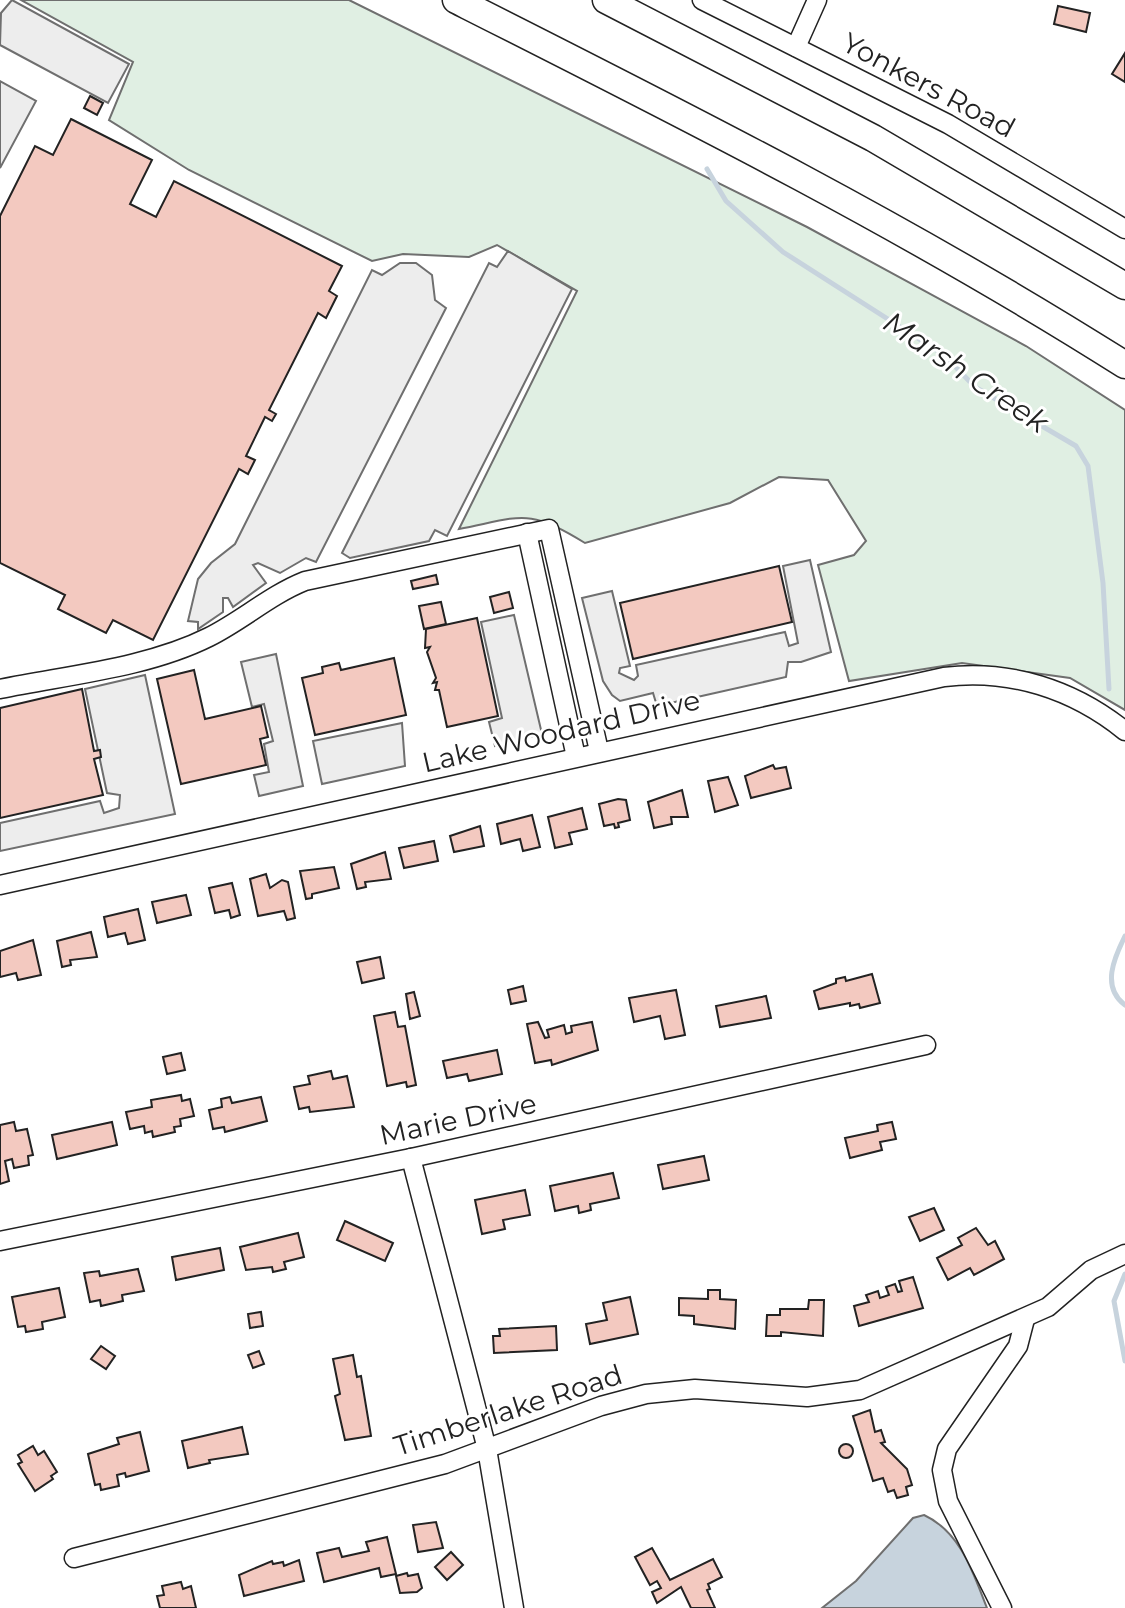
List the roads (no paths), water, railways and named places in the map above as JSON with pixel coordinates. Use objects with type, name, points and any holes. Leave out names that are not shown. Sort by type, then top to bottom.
[{"type":"highway","points":[[456,0],[832,191],[959,263],[1125,365]]},
{"type":"highway","points":[[606,0],[873,138],[1125,286]]},
{"type":"street","name":"Yonkers Road","points":[[702,0],[948,124],[1125,229]]},
{"type":"street","points":[[796,47],[817,0]]},
{"type":"street","points":[[0,689],[175,651],[209,637],[280,591],[305,581],[549,529],[599,751]]},
{"type":"street","points":[[527,533],[576,757]]},
{"type":"street","name":"Lake Woodard Drive","points":[[0,885],[878,689],[968,674],[1045,686],[1086,703],[1125,731]]},
{"type":"street","name":"Marie Drive","points":[[0,1241],[411,1158],[926,1045]]},
{"type":"street","points":[[411,1158],[487,1449],[514,1608]]},
{"type":"street","name":"Timberlake Road","points":[[74,1558],[445,1464],[601,1406],[646,1394],[695,1389],[807,1397],[860,1390],[1025,1319],[1048,1307],[1091,1270],[1118,1256]]},
{"type":"street","points":[[1002,1608],[948,1501],[942,1470],[947,1449],[1018,1346],[1025,1319]]},
{"type":"waterway","name":"Marsh Creek","points":[[707,169],[726,201],[783,252],[944,355],[975,387],[1076,446],[1088,466],[1103,583],[1109,689]]},
{"type":"waterway","name":"Marsh Creek","points":[[1125,936],[1112,972],[1113,990],[1125,1005]]},
{"type":"waterway","name":"Marsh Creek","points":[[1125,1274],[1114,1301],[1125,1361]]}]
